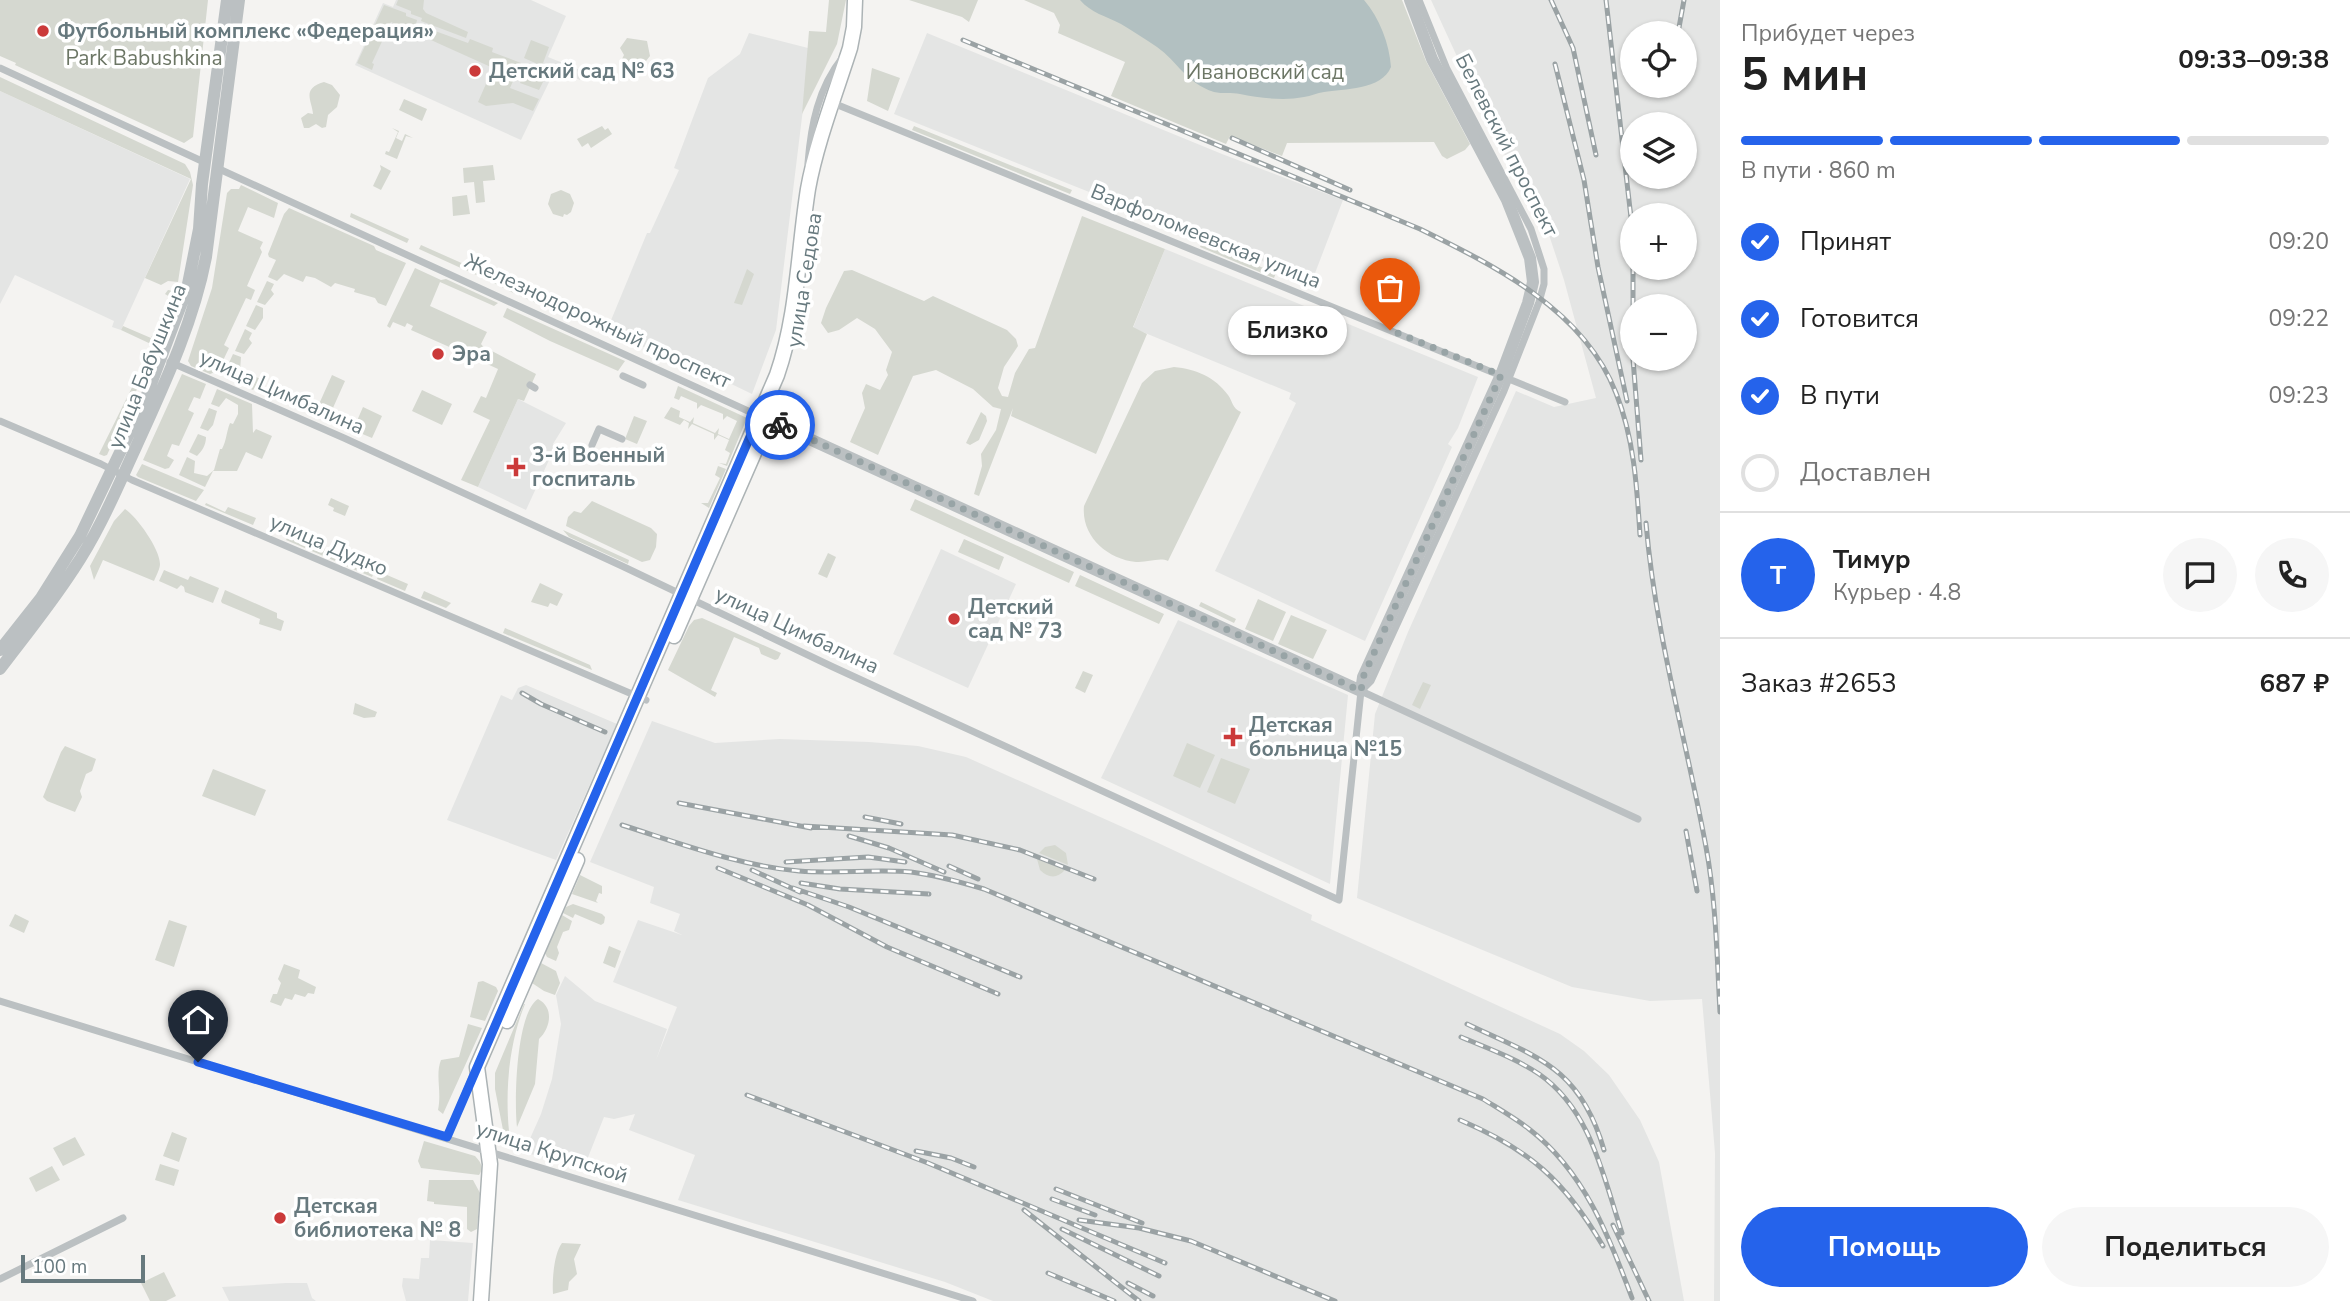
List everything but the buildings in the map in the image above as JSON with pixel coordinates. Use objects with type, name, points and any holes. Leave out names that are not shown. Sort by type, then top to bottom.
[{"type":"main road","name":"улица Седова","points":[[490,1301],[494,1152],[486,1076],[489,1063],[642,698],[796,349],[818,189],[850,48],[855,0]]},
{"type":"main road","name":"улица Седова","points":[[764,418],[793,318],[809,187],[858,53],[863,29],[864,0]]},
{"type":"main road","name":"улица Седова","points":[[481,1301],[494,1152],[477,1067],[642,698]]},
{"type":"street","name":"улица Бабушкина","points":[[168,361],[190,277],[198,229],[227,0]]},
{"type":"street","name":"улица Бабушкина","points":[[0,668],[75,568],[202,279],[239,0]]},
{"type":"street","name":"Белевский проспект","points":[[1410,0],[1432,58],[1507,200],[1530,258],[1533,271],[1532,293],[1505,377]]},
{"type":"street","name":"Белевский проспект","points":[[1339,900],[1363,677],[1505,377],[1544,285],[1541,255],[1520,207],[1447,69],[1419,0]]},
{"type":"street","points":[[809,187],[808,162],[814,112],[836,66],[850,48]]},
{"type":"street","name":"Железнодорожный проспект","points":[[0,68],[1639,819]]},
{"type":"street","name":"Варфоломеевская улица","points":[[837,105],[1565,402]]},
{"type":"street","name":"улица Цимбалина","points":[[168,361],[344,438],[1339,900]]},
{"type":"street","points":[[623,376],[643,385]]},
{"type":"street","name":"улица Дудко","points":[[0,421],[642,698]]},
{"type":"street","points":[[592,446],[599,429],[622,439]]},
{"type":"street","name":"улица Бабушкина","points":[[0,650],[66,561],[118,473]]},
{"type":"street","name":"улица Крупской","points":[[0,1001],[973,1301]]},
{"type":"street","name":"улица Седова","points":[[447,1137],[477,1067]]},
{"type":"street","points":[[0,1279],[123,1218]]},
{"type":"shaded area","name":"Детский сад № 63","points":[[396,0],[531,0],[566,16],[548,57],[583,73],[580,80],[563,72],[552,76],[521,140],[355,65],[383,3],[393,7]]},
{"type":"shaded area","points":[[1080,0],[1364,0],[1383,32],[1391,67],[1386,75],[1371,84],[1321,92],[1307,97],[1272,98],[1214,92],[1189,78],[1157,47]]},
{"type":"shaded area","points":[[1431,0],[1720,0],[1720,1301],[1714,1301],[1715,1153],[1702,999],[1650,1001],[1572,987],[1357,898],[1375,714],[1408,632],[1516,391],[1554,407],[1596,398],[1564,280],[1547,229],[1489,126]]},
{"type":"shaded area","points":[[749,33],[808,48],[807,76],[776,330],[752,394],[688,363],[686,367],[607,330],[647,233],[650,233],[679,170],[674,168],[708,78],[740,54]]},
{"type":"shaded area","points":[[927,33],[1222,154],[1343,200],[1312,281],[894,114]]},
{"type":"shaded area","points":[[0,91],[190,179],[121,330],[112,327],[114,321],[15,275],[0,304]]},
{"type":"shaded area","points":[[1165,249],[1478,377],[1458,428],[1448,444],[1452,447],[1365,641],[1215,571],[1296,403],[1289,399],[1291,393],[1133,328]]},
{"type":"shaded area","name":"3-й Военный госпиталь","points":[[518,399],[566,423],[553,444],[555,447],[526,510],[478,487]]},
{"type":"shaded area","name":"Детский сад № 73","points":[[941,549],[1016,584],[968,688],[893,654]]},
{"type":"shaded area","name":"Детская больница №15","points":[[1178,620],[1348,695],[1330,884],[1101,778]]},
{"type":"shaded area","points":[[526,685],[617,724],[556,860],[447,820],[501,695],[512,700],[518,688]]},
{"type":"shaded area","points":[[652,721],[715,743],[780,739],[869,742],[918,746],[966,757],[1156,842],[1312,915],[1311,920],[1560,1034],[1584,1051],[1609,1075],[1640,1120],[1659,1162],[1684,1301],[993,1301],[945,1282],[678,1200],[695,1155],[629,1130],[635,1114],[614,1119],[604,1117],[583,1170],[524,1152],[541,1114],[552,1079],[561,1024],[556,995],[565,976],[595,1001],[667,1029],[656,1060],[677,1007],[613,982],[638,920],[682,935],[674,931],[680,914],[650,903],[654,887],[590,862]]},
{"type":"shaded area","points":[[430,1240],[473,1243],[468,1301],[406,1301],[403,1278],[419,1279],[421,1258],[429,1258]]},
{"type":"shaded area","points":[[307,1283],[312,1298],[316,1301],[229,1301],[222,1287]]},
{"type":"green space","name":"Park Babushkina","points":[[0,0],[208,0],[193,137],[184,143],[0,56]]},
{"type":"green space","points":[[398,0],[424,0],[423,9],[426,13],[468,32],[466,38],[421,21],[422,18],[396,5]]},
{"type":"green space","points":[[829,0],[846,0],[837,44],[802,114],[809,31],[826,32]]},
{"type":"green space","points":[[909,0],[978,0],[969,22],[962,17]]},
{"type":"green space","name":"Ивановский сад","points":[[1024,0],[1402,0],[1426,61],[1470,144],[1465,150],[1447,159],[1442,156],[1434,142],[1287,143],[1282,156],[1230,136],[1226,144],[1111,96],[1125,62],[1058,33],[1060,25],[1054,13]]},
{"type":"green space","points":[[384,5],[406,13],[406,16],[417,20],[416,24],[468,43],[470,39],[493,48],[492,52],[521,63],[510,88],[539,99],[533,111],[513,103],[486,106],[478,102],[493,68],[391,22],[372,63],[372,70],[357,63]]},
{"type":"green space","points":[[627,38],[647,41],[650,56],[642,66],[632,72],[625,70],[622,59],[624,55],[620,48]]},
{"type":"green space","points":[[531,40],[549,47],[542,66],[524,58]]},
{"type":"green space","points":[[526,68],[546,76],[539,90],[520,83]]},
{"type":"green space","points":[[872,68],[900,78],[888,111],[867,101]]},
{"type":"green space","points":[[0,77],[185,164],[190,172],[193,185],[178,282],[168,281],[161,285],[145,278],[191,179],[0,91]]},
{"type":"green space","points":[[324,82],[332,85],[340,95],[337,107],[328,115],[326,127],[322,128],[316,124],[304,128],[301,118],[308,113],[313,114],[310,92]]},
{"type":"green space","points":[[404,99],[427,109],[422,121],[399,110]]},
{"type":"green space","points":[[602,126],[605,130],[608,128],[612,134],[591,148],[588,143],[582,147],[577,139]]},
{"type":"green space","points":[[914,126],[1072,190],[1070,194],[912,130]]},
{"type":"green space","points":[[392,128],[399,131],[396,138],[402,141],[405,134],[413,138],[406,136],[397,159],[385,154],[386,151],[389,152],[398,132]]},
{"type":"green space","points":[[380,165],[391,171],[381,190],[373,186],[381,169]]},
{"type":"green space","points":[[493,165],[495,180],[483,181],[485,202],[476,203],[474,182],[464,183],[463,168]]},
{"type":"green space","points":[[241,185],[278,203],[274,218],[248,207],[238,231],[263,242],[260,248],[262,252],[247,286],[255,290],[251,300],[246,298],[224,345],[229,348],[218,371],[210,374],[191,366],[188,361],[212,288],[227,193],[231,189],[239,189]]},
{"type":"green space","points":[[561,190],[570,194],[574,203],[571,212],[563,217],[553,214],[548,204],[551,194]]},
{"type":"green space","points":[[467,195],[470,214],[453,216],[452,197]]},
{"type":"green space","points":[[289,208],[406,263],[386,306],[378,303],[375,298],[354,292],[355,289],[335,283],[331,287],[315,278],[306,276],[303,282],[284,274],[277,281],[268,277],[276,260],[268,254]]},
{"type":"green space","points":[[351,213],[409,239],[407,243],[350,217]]},
{"type":"green space","points":[[1082,216],[1165,249],[1133,327],[1147,334],[1096,454],[1011,416],[1013,408],[979,496],[974,494],[982,466],[981,454],[996,430],[1001,409],[993,407],[973,389],[936,370],[913,376],[878,455],[850,442],[865,408],[862,393],[866,384],[880,390],[888,375],[886,370],[892,352],[875,329],[857,318],[839,330],[828,333],[821,323],[844,271],[852,270],[924,301],[933,296],[1007,330],[1016,339],[1018,346],[1004,367],[998,388],[1002,396],[1008,397],[1015,373],[1029,349],[1035,348]]},
{"type":"green space","points":[[1202,243],[1276,273],[1274,278],[1200,247]]},
{"type":"green space","points":[[421,245],[466,265],[463,269],[419,249]]},
{"type":"green space","points":[[468,266],[506,283],[504,288],[466,270]]},
{"type":"green space","points":[[415,268],[498,303],[494,306],[440,282],[430,306],[487,332],[481,344],[486,350],[481,361],[411,330],[413,326],[407,323],[405,327],[393,322],[390,328],[387,326]]},
{"type":"green space","points":[[747,269],[754,274],[742,305],[734,303]]},
{"type":"green space","points":[[267,281],[274,284],[271,290],[274,294],[265,305],[257,302]]},
{"type":"green space","points":[[510,285],[547,302],[545,307],[507,290]]},
{"type":"green space","points":[[168,290],[175,291],[153,354],[107,455],[99,454],[153,345],[121,330],[123,326],[151,338],[170,297],[165,294]]},
{"type":"green space","points":[[256,305],[263,308],[263,318],[255,330],[246,326]]},
{"type":"green space","points":[[507,308],[625,361],[618,371],[550,341],[503,317]]},
{"type":"green space","points":[[245,329],[252,333],[249,339],[252,343],[244,354],[235,351]]},
{"type":"green space","points":[[490,350],[536,374],[524,401],[518,399],[478,487],[461,480],[490,420],[473,412],[481,396],[486,398],[498,369],[485,363]]},
{"type":"green space","points":[[233,354],[241,357],[240,371],[261,379],[253,390],[223,376]]},
{"type":"green space","points":[[1174,367],[1197,372],[1211,379],[1223,389],[1234,407],[1241,412],[1168,561],[1125,560],[1106,551],[1091,536],[1084,517],[1084,506],[1142,383],[1155,371]]},
{"type":"green space","points":[[182,374],[206,384],[200,399],[194,397],[188,410],[194,413],[179,446],[172,444],[167,456],[174,460],[169,468],[165,469],[143,460]]},
{"type":"green space","points":[[332,375],[345,381],[328,419],[315,413]]},
{"type":"green space","points":[[678,386],[747,418],[727,466],[719,463],[726,464],[730,453],[725,450],[729,440],[718,435],[714,440],[714,434],[692,424],[688,429],[689,423],[684,420],[680,425],[664,418],[671,407],[680,411],[679,417],[690,422],[694,417],[693,423],[715,433],[719,428],[718,434],[729,439],[737,421],[727,416],[723,420],[723,414],[701,405],[697,409],[697,403],[681,396],[679,400],[674,398]]},
{"type":"green space","points":[[217,389],[252,404],[253,433],[256,429],[272,436],[262,459],[246,452],[237,471],[213,471],[205,487],[179,475],[187,457],[195,461],[194,473],[207,476],[214,470],[230,423],[233,424],[238,414],[238,405],[226,398],[219,407],[211,404]]},
{"type":"green space","points":[[422,390],[452,404],[442,425],[412,411]]},
{"type":"green space","points":[[363,407],[382,416],[372,438],[353,430]]},
{"type":"green space","points":[[209,408],[217,411],[208,431],[200,428]]},
{"type":"green space","points":[[981,412],[987,421],[979,440],[970,445],[966,443]]},
{"type":"green space","points":[[634,416],[647,421],[637,444],[625,439]]},
{"type":"green space","points":[[198,434],[206,437],[197,456],[189,452]]},
{"type":"green space","points":[[142,464],[204,490],[196,501],[138,477],[136,475]]},
{"type":"green space","points":[[718,466],[726,469],[709,508],[701,503],[708,503],[720,478],[715,475]]},
{"type":"green space","points":[[331,498],[349,506],[345,516],[333,511],[334,508],[328,505]]},
{"type":"green space","points":[[915,499],[1074,572],[1069,583],[910,510]]},
{"type":"green space","points":[[592,501],[651,528],[657,534],[656,547],[650,560],[642,562],[566,526],[568,517],[574,511],[581,513]]},
{"type":"green space","points":[[206,503],[225,512],[228,507],[256,518],[253,525],[205,505]]},
{"type":"green space","points":[[125,509],[141,526],[156,550],[160,564],[154,581],[103,560],[94,580],[90,566],[114,521]]},
{"type":"green space","points":[[563,530],[629,560],[628,564],[569,537]]},
{"type":"green space","points":[[289,533],[338,554],[335,561],[286,540]]},
{"type":"green space","points":[[964,539],[1004,557],[999,570],[958,552]]},
{"type":"green space","points":[[828,553],[836,557],[827,578],[818,574]]},
{"type":"green space","points":[[342,556],[375,570],[372,577],[339,563]]},
{"type":"green space","points":[[164,570],[188,580],[190,576],[219,588],[213,603],[185,592],[181,585],[177,589],[159,581]]},
{"type":"green space","points":[[380,572],[408,584],[405,591],[377,579]]},
{"type":"green space","points":[[1080,575],[1164,614],[1159,624],[1075,586]]},
{"type":"green space","points":[[540,583],[563,594],[557,606],[550,603],[548,607],[531,602]]},
{"type":"green space","points":[[225,590],[277,613],[277,618],[284,621],[281,631],[259,624],[260,619],[222,603]]},
{"type":"green space","points":[[424,591],[451,603],[446,608],[421,598]]},
{"type":"green space","points":[[1258,599],[1286,612],[1273,641],[1245,629]]},
{"type":"green space","points":[[1201,602],[1236,619],[1234,623],[1199,606]]},
{"type":"green space","points":[[1291,615],[1327,630],[1313,659],[1278,644]]},
{"type":"green space","points":[[702,618],[781,653],[775,660],[761,654],[759,648],[734,637],[711,690],[717,693],[715,697],[668,670],[689,626],[694,620]]},
{"type":"green space","points":[[505,628],[590,665],[592,670],[503,633]]},
{"type":"green space","points":[[1083,671],[1093,675],[1085,693],[1075,688]]},
{"type":"green space","points":[[1423,682],[1431,685],[1420,709],[1412,705]]},
{"type":"green space","points":[[355,703],[377,712],[375,717],[364,718],[353,714]]},
{"type":"green space","points":[[1187,743],[1215,755],[1200,788],[1173,776]]},
{"type":"green space","points":[[65,746],[96,759],[92,771],[86,774],[80,791],[82,797],[75,812],[43,797]]},
{"type":"green space","points":[[1221,758],[1250,769],[1235,804],[1207,792]]},
{"type":"green space","points":[[213,769],[266,790],[255,816],[202,796]]},
{"type":"green space","points":[[1055,845],[1066,853],[1068,865],[1039,853],[1045,847]]},
{"type":"green space","points":[[1037,859],[1065,870],[1056,876],[1046,875],[1040,870]]},
{"type":"green space","points":[[580,875],[602,886],[602,894],[599,893],[596,901],[598,903],[572,894]]},
{"type":"green space","points":[[573,904],[602,914],[605,917],[604,923],[601,925],[575,914],[573,918],[563,913],[566,907]]},
{"type":"green space","points":[[15,914],[29,921],[24,933],[9,926]]},
{"type":"green space","points":[[562,915],[572,921],[569,930],[563,932],[557,947],[559,953],[556,961],[545,953]]},
{"type":"green space","points":[[169,920],[187,926],[174,967],[155,960]]},
{"type":"green space","points":[[609,946],[621,951],[615,968],[603,963]]},
{"type":"green space","points":[[541,963],[556,971],[560,983],[555,995],[532,983]]},
{"type":"green space","points":[[284,964],[300,970],[298,978],[316,987],[314,994],[308,993],[305,997],[295,994],[292,1000],[285,998],[281,1006],[270,1002],[273,994],[277,994],[281,983],[278,979]]},
{"type":"green space","points":[[483,981],[496,987],[498,991],[485,1021],[470,1017],[478,982]]},
{"type":"green space","points":[[538,999],[547,1008],[549,1019],[546,1030],[539,1039],[535,1084],[517,1127],[516,1098],[521,1039],[525,1021]]},
{"type":"green space","points":[[524,1004],[512,1051],[508,1083],[509,1131],[504,1135],[495,1089],[495,1073]]},
{"type":"green space","points":[[468,1024],[482,1028],[443,1114],[438,1110],[439,1066],[441,1060],[459,1057]]},
{"type":"green space","points":[[172,1132],[187,1138],[179,1162],[163,1156]]},
{"type":"green space","points":[[75,1137],[85,1155],[63,1166],[53,1148]]},
{"type":"green space","points":[[424,1141],[475,1156],[481,1165],[479,1175],[421,1168],[418,1161]]},
{"type":"green space","points":[[160,1164],[179,1170],[174,1186],[155,1180]]},
{"type":"green space","points":[[52,1166],[60,1180],[36,1192],[29,1178]]},
{"type":"green space","points":[[429,1180],[473,1180],[480,1193],[477,1229],[471,1232],[467,1229],[467,1207],[427,1201]]},
{"type":"green space","points":[[562,1243],[581,1244],[574,1259],[577,1274],[569,1282],[568,1290],[553,1294],[555,1260]]},
{"type":"green space","points":[[164,1272],[176,1296],[166,1301],[150,1301],[141,1283]]},
{"type":"railway","points":[[1551,0],[1573,48],[1596,155]]},
{"type":"railway","points":[[1606,0],[1629,203]]},
{"type":"railway","points":[[1680,21],[1684,0]]},
{"type":"railway","points":[[963,40],[1420,229],[1507,275],[1534,294],[1560,314],[1582,338],[1601,364],[1616,393],[1631,445],[1640,535]]},
{"type":"railway","points":[[1555,64],[1584,180],[1598,267],[1627,401]]},
{"type":"railway","points":[[1232,138],[1350,190]]},
{"type":"railway","points":[[1633,280],[1633,294]]},
{"type":"railway","points":[[1634,371],[1641,460]]},
{"type":"railway","points":[[1646,523],[1656,604],[1709,867],[1716,929],[1720,1012]]},
{"type":"railway","points":[[522,693],[605,732]]},
{"type":"railway","points":[[679,803],[811,828]]},
{"type":"railway","points":[[865,817],[901,824]]},
{"type":"railway","points":[[622,825],[754,864],[813,872],[911,872],[984,889],[1483,1099],[1529,1129],[1565,1164],[1604,1228],[1632,1298]]},
{"type":"railway","points":[[804,826],[952,835],[1020,850],[1094,879]]},
{"type":"railway","points":[[1686,831],[1697,891]]},
{"type":"railway","points":[[849,836],[889,848],[944,872]]},
{"type":"railway","points":[[786,862],[868,857],[905,862]]},
{"type":"railway","points":[[949,866],[978,879]]},
{"type":"railway","points":[[718,868],[808,905],[887,947],[998,994]]},
{"type":"railway","points":[[752,870],[800,892]]},
{"type":"railway","points":[[801,883],[840,889],[929,894]]},
{"type":"railway","points":[[793,888],[849,907],[1020,977]]},
{"type":"railway","points":[[1467,1024],[1535,1056],[1569,1082],[1594,1122],[1604,1150]]},
{"type":"railway","points":[[1461,1037],[1530,1068],[1557,1089],[1571,1106],[1593,1146],[1622,1233]]},
{"type":"railway","points":[[747,1095],[928,1163],[1165,1263]]},
{"type":"railway","points":[[1460,1120],[1506,1143],[1543,1170],[1574,1203],[1603,1246]]},
{"type":"railway","points":[[916,1151],[951,1158],[974,1167]]},
{"type":"railway","points":[[1056,1189],[1142,1223]]},
{"type":"railway","points":[[1052,1199],[1095,1215]]},
{"type":"railway","points":[[1024,1210],[1139,1301]]},
{"type":"railway","points":[[1079,1220],[1139,1228],[1191,1241],[1335,1301]]},
{"type":"railway","points":[[1613,1225],[1649,1301]]},
{"type":"railway","points":[[1062,1229],[1159,1276]]},
{"type":"railway","points":[[1048,1273],[1114,1301]]},
{"type":"railway","points":[[1128,1283],[1153,1296]]},
{"type":"way so far","points":[[780,425],[1361,691],[1363,677],[1501,375],[1390,330]]},
{"type":"place","name":"Футбольный комплекс «Федерация»","points":[[43,31]]},
{"type":"place","name":"Детский сад № 63","points":[[475,71]]},
{"type":"place","name":"Близко","points":[[1390,330]]},
{"type":"place","name":"Эра","points":[[438,354]]},
{"type":"place","name":"3-й Военный госпиталь","points":[[516,467]]},
{"type":"place","name":"Детский сад № 73","points":[[954,619]]},
{"type":"place","name":"Детская больница №15","points":[[1233,737]]},
{"type":"place","name":"Детская библиотека № 8","points":[[280,1218]]},
{"type":"route","points":[[198,1062],[447,1137],[759,416],[780,425]]}]
